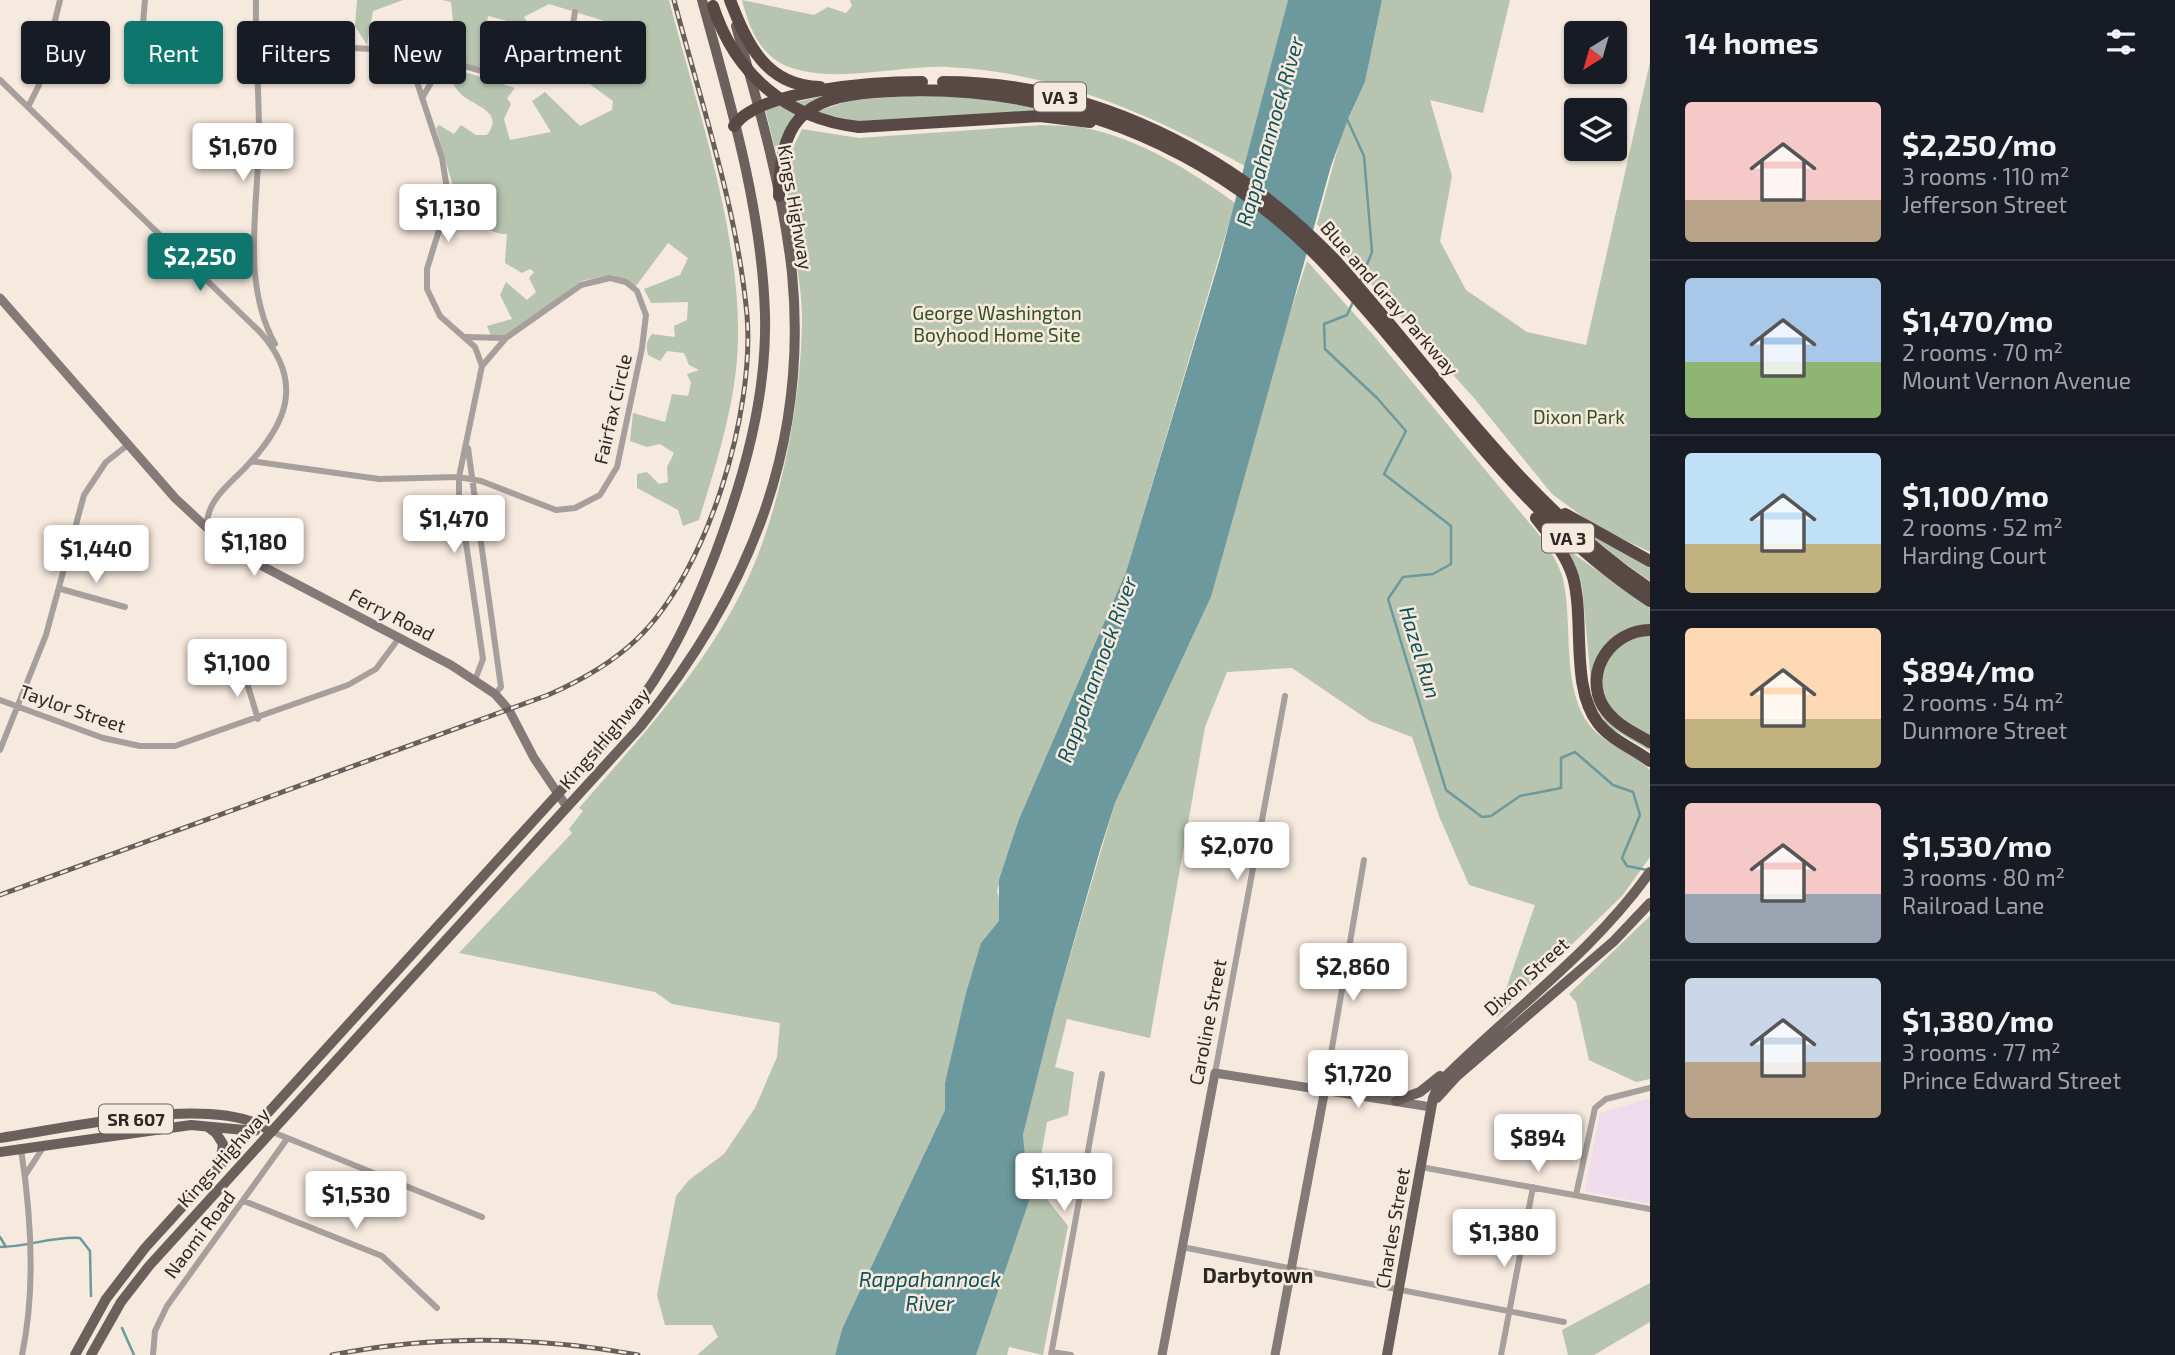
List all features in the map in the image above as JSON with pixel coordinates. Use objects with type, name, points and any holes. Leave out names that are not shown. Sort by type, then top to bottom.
[{"type":"highway","name":"VA 3","points":[[730,0],[750,46],[772,72],[800,84],[849,86]]},
{"type":"highway","name":"VA 3","points":[[709,2],[735,56],[770,92],[813,118],[859,127],[1051,116],[1093,122],[1157,142]]},
{"type":"highway","name":"Blue and Gray Parkway","points":[[849,86],[888,82],[962,82],[1025,89],[1126,118],[1265,197],[1313,237],[1496,464],[1556,528],[1608,572],[1650,601]]},
{"type":"highway","points":[[734,126],[744,113],[758,106],[849,86]]},
{"type":"highway","points":[[779,196],[782,151],[794,124],[818,104],[855,94],[931,90],[1024,98],[1094,115],[1157,142]]},
{"type":"highway","name":"Blue and Gray Parkway","points":[[1157,142],[1206,162]]},
{"type":"highway","name":"Blue and Gray Parkway","points":[[1382,324],[1541,500],[1605,557],[1650,589]]},
{"type":"highway","points":[[1496,464],[1560,550],[1572,574],[1585,695],[1592,715],[1608,734],[1650,759]]},
{"type":"highway","points":[[1541,500],[1608,541],[1650,561]]},
{"type":"highway","points":[[1650,630],[1630,633],[1614,644],[1601,659],[1597,677],[1599,696],[1609,713],[1623,726],[1650,741]]},
{"type":"main road","name":"Kings Highway","points":[[91,1355],[121,1302],[149,1266],[640,727],[697,653],[730,596],[757,535],[780,455],[794,348],[792,273],[779,196],[730,0]]},
{"type":"main road","name":"Kings Highway","points":[[75,1355],[117,1283],[636,706],[666,662],[704,584],[747,459],[762,381],[765,317],[759,239],[709,2]]},
{"type":"main road","name":"Ferry Road","points":[[0,298],[208,530],[244,556],[400,638],[495,694],[509,710],[567,807]]},
{"type":"main road","name":"Dixon Street","points":[[1431,1107],[1439,1083],[1473,1048],[1592,940],[1632,897],[1650,872]]},
{"type":"main road","name":"Dixon Street","points":[[1431,1107],[1448,1084],[1614,941],[1650,903]]},
{"type":"main road","points":[[1396,1101],[1420,1092],[1473,1048]]},
{"type":"main road","points":[[1214,1073],[1431,1107]]},
{"type":"main road","name":"Caroline Street","points":[[1162,1355],[1214,1073]]},
{"type":"main road","points":[[1275,1355],[1325,1089]]},
{"type":"main road","name":"Charles Street","points":[[1387,1355],[1431,1107]]},
{"type":"main road","name":"SR 607","points":[[0,1138],[190,1113],[240,1117],[255,1127]]},
{"type":"main road","points":[[206,1126],[216,1133],[223,1144],[218,1168]]},
{"type":"main road","name":"SR 607","points":[[0,1152],[143,1129],[206,1126],[255,1127],[270,1131]]},
{"type":"main road","points":[[20,1149],[24,1143],[48,1138],[61,1130]]},
{"type":"street","points":[[28,107],[39,85],[60,0]]},
{"type":"street","points":[[142,21],[145,0]]},
{"type":"street","points":[[256,0],[256,21]]},
{"type":"street","points":[[466,65],[510,77],[538,72],[552,65],[564,53],[575,12]]},
{"type":"street","points":[[0,80],[260,332],[281,358]]},
{"type":"street","points":[[208,530],[208,515],[214,500],[272,434],[283,408],[287,389],[281,358],[262,313],[255,277],[259,136],[257,84]]},
{"type":"street","points":[[417,84],[442,158],[446,188],[444,214],[427,269],[427,289],[440,316],[479,352],[482,366],[459,477],[461,514],[483,659],[475,680]]},
{"type":"street","points":[[422,98],[430,84]]},
{"type":"street","name":"Fairfax Circle","points":[[251,461],[379,479],[470,478],[556,510],[585,505],[600,495],[617,467],[642,348],[645,307],[637,291],[626,282],[602,278],[581,285],[506,338],[482,366]]},
{"type":"street","points":[[464,337],[506,338]]},
{"type":"street","points":[[468,443],[470,478],[501,687],[495,694]]},
{"type":"street","points":[[0,750],[20,707],[61,589],[87,488],[106,462],[129,444]]},
{"type":"street","points":[[61,589],[125,607]]},
{"type":"street","name":"Taylor Street","points":[[0,700],[103,738],[158,747],[190,743],[365,677],[386,659],[400,638]]},
{"type":"street","points":[[243,670],[258,719]]},
{"type":"street","name":"Caroline Street","points":[[1214,1073],[1285,696]]},
{"type":"street","points":[[1325,1089],[1364,860]]},
{"type":"street","points":[[1071,1355],[1051,1353],[1102,1074]]},
{"type":"street","points":[[1576,1195],[1595,1108],[1606,1099],[1650,1088]]},
{"type":"street","name":"SR 607","points":[[270,1131],[287,1139]]},
{"type":"street","points":[[287,1139],[482,1217]]},
{"type":"street","name":"Naomi Road","points":[[153,1355],[155,1331],[167,1306],[287,1139]]},
{"type":"street","points":[[26,1174],[44,1146]]},
{"type":"street","points":[[20,1149],[26,1174],[28,1232],[27,1326],[22,1355]]},
{"type":"street","points":[[1420,1167],[1650,1209]]},
{"type":"street","points":[[1502,1355],[1533,1187]]},
{"type":"street","points":[[244,1200],[382,1256],[437,1308]]},
{"type":"street","points":[[1182,1247],[1564,1322]]},
{"type":"shaded area","points":[[1650,1098],[1650,1204],[1585,1191],[1600,1113]]},
{"type":"green space","points":[[357,0],[403,0],[373,11],[369,21],[367,45],[355,26]]},
{"type":"green space","points":[[442,0],[669,0],[718,184],[735,279],[738,325],[736,370],[730,408],[699,520],[683,526],[678,510],[637,488],[637,474],[647,472],[659,484],[668,482],[667,467],[674,453],[660,444],[647,447],[630,441],[633,413],[665,422],[672,394],[688,396],[691,383],[687,374],[699,370],[689,365],[684,353],[667,351],[660,361],[648,355],[647,349],[652,334],[675,337],[674,326],[687,320],[688,302],[651,303],[644,289],[680,275],[688,258],[668,243],[636,286],[613,275],[581,281],[507,335],[492,338],[487,326],[512,319],[500,295],[506,282],[527,300],[536,292],[529,278],[534,272],[530,269],[522,273],[505,263],[507,234],[488,229],[472,216],[482,211],[487,191],[453,186],[436,128],[439,125],[454,134],[461,125],[476,135],[487,135],[491,128],[493,122],[488,112],[463,96],[454,84],[466,84],[466,72],[480,77],[480,84],[503,84],[515,88],[507,98],[511,104],[504,119],[510,140],[551,132],[532,101],[545,92],[580,126],[612,110],[613,101],[590,84],[646,84],[646,21],[605,21],[549,4],[524,17],[527,21],[507,21],[488,16],[487,21],[480,21],[480,68],[466,64],[466,21],[453,21],[451,2]]},
{"type":"green space","points":[[742,0],[814,15],[828,7],[846,13],[852,6],[850,0],[1288,0],[1245,166],[1139,114],[1102,99],[1027,77],[948,67],[826,74],[789,67],[770,56],[757,40]]},
{"type":"green space","name":"Dixon Park","points":[[1382,0],[1510,0],[1483,113],[1430,100],[1452,176],[1440,241],[1466,290],[1527,332],[1586,345],[1650,62],[1650,552],[1594,525],[1552,494],[1474,398],[1317,224],[1342,133],[1365,82]]},
{"type":"green space","points":[[823,96],[791,121],[776,152],[765,109]]},
{"type":"green space","points":[[910,96],[969,97],[1057,111],[859,122],[816,112],[851,100]]},
{"type":"green space","name":"George Washington Boyhood Home Site","points":[[1042,125],[1080,127],[1145,148],[1201,179],[1235,203],[1126,572],[1019,819],[997,891],[1001,906],[999,921],[945,1083],[945,1110],[842,1329],[835,1355],[697,1355],[718,1337],[712,1325],[665,1325],[657,1295],[676,1196],[689,1180],[724,1154],[755,1108],[777,1057],[780,1023],[672,1004],[655,992],[459,953],[572,833],[569,829],[583,811],[579,808],[667,705],[707,651],[725,623],[755,563],[767,530],[786,458],[798,384],[802,316],[789,214],[788,174],[791,154],[802,129],[859,138]]},
{"type":"green space","points":[[1307,261],[1374,336],[1541,537],[1552,554],[1564,584],[1571,669],[1577,702],[1584,717],[1598,734],[1650,770],[1650,857],[1622,896],[1496,1018],[1535,905],[1469,885],[1439,816],[1412,737],[1370,721],[1292,668],[1227,672],[1205,727],[1150,1038],[1067,1019],[1055,1067],[1074,1072],[1068,1115],[1047,1122],[1036,1185],[1068,1226],[1043,1355],[1009,1347],[1007,1355],[976,1355],[1024,1157],[1023,1135],[1055,1007],[1115,803],[1211,597],[1277,353]]},
{"type":"green space","points":[[1594,537],[1650,567],[1650,581],[1592,540]]},
{"type":"green space","points":[[1567,549],[1650,608],[1650,626],[1615,637],[1595,695],[1650,746],[1650,751],[1609,727],[1593,703],[1582,586]]},
{"type":"green space","points":[[1650,634],[1650,736],[1621,720],[1613,711],[1603,688],[1602,676],[1609,652],[1617,643],[1628,637]]},
{"type":"green space","points":[[1650,916],[1650,1079],[1636,1082],[1589,1060],[1576,1002],[1569,994]]},
{"type":"green space","points":[[1650,1283],[1650,1322],[1594,1355],[1568,1355],[1562,1330]]},
{"type":"water","name":"Rappahannock River","points":[[1288,0],[1382,0],[1365,82],[1331,166],[1211,597],[1115,803],[1100,850],[1055,1007],[1023,1135],[1029,1201],[976,1355],[835,1355],[842,1329],[945,1110],[945,1083],[966,993],[981,943],[999,921],[999,880],[1019,819],[1126,572],[1220,258]]},
{"type":"waterway","name":"Hazel Run","points":[[1346,117],[1364,156],[1372,252],[1360,282]]},
{"type":"waterway","name":"Hazel Run","points":[[1353,302],[1347,315],[1324,324],[1325,349],[1377,398],[1406,431],[1384,474],[1451,526],[1451,564],[1433,574],[1403,577],[1388,599],[1446,790],[1482,817],[1491,816],[1520,796],[1561,788],[1561,758],[1575,752],[1613,785],[1633,792],[1640,815],[1622,858],[1627,866],[1647,870]]},
{"type":"waterway","points":[[0,1237],[6,1247]]},
{"type":"waterway","points":[[0,1247],[80,1238],[90,1251],[91,1296]]},
{"type":"waterway","points":[[122,1328],[134,1355]]},
{"type":"railway","points":[[0,895],[548,695],[583,678],[617,656],[637,639],[662,610],[685,573],[722,488],[743,397],[747,354],[747,315],[742,275],[727,195],[674,0]]},
{"type":"railway","points":[[332,1355],[408,1344],[485,1340],[562,1344],[638,1355]]},
{"type":"district","name":"Darbytown","points":[[1258,1274]]}]
